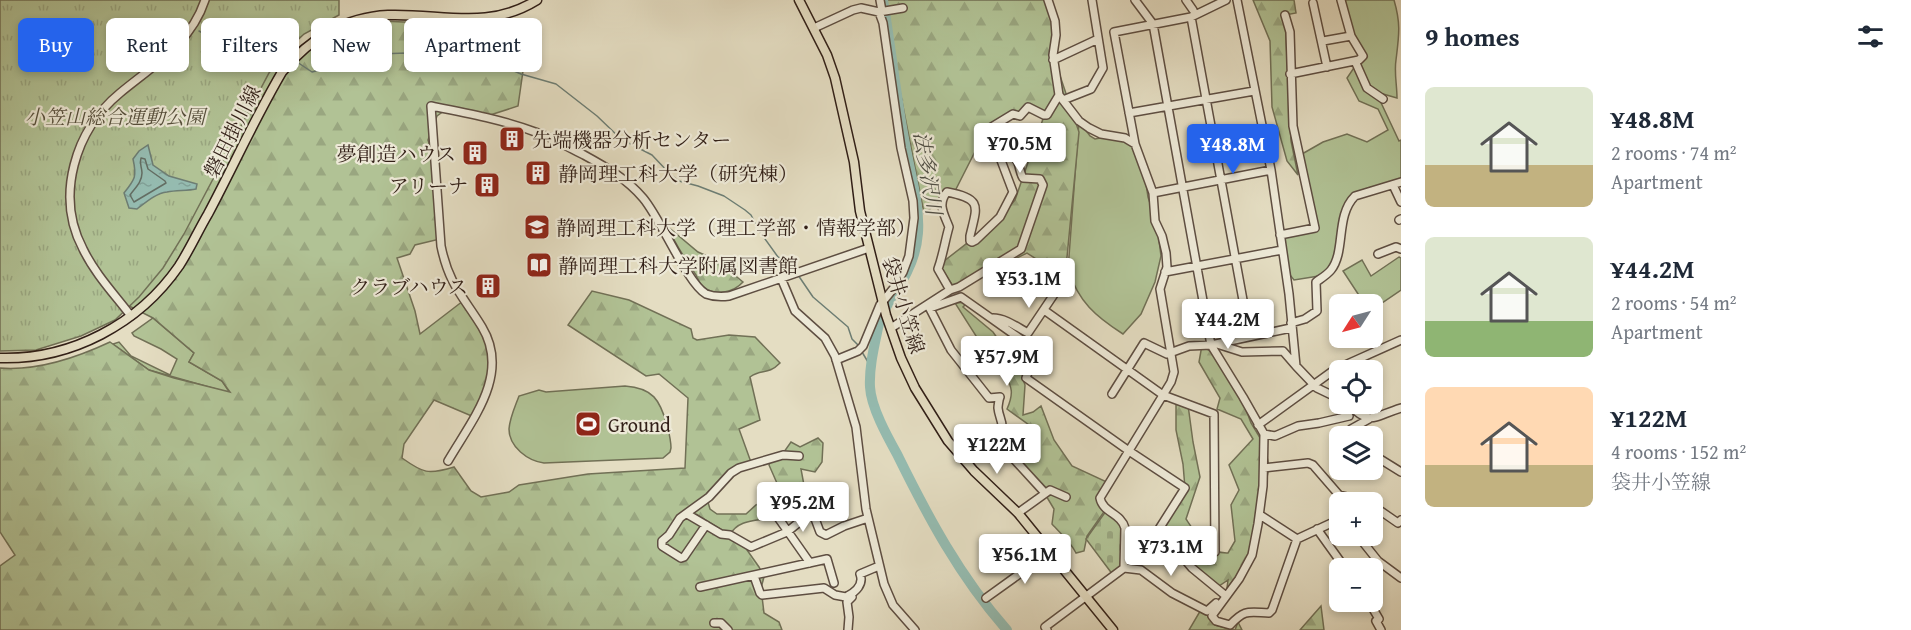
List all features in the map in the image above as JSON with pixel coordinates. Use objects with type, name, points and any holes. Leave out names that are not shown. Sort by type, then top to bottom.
[{"type":"main road","name":"磐田掛川線","points":[[0,358],[19,358],[62,350],[89,340],[131,316],[155,294],[182,261],[282,72],[306,47],[321,36],[341,25],[365,18],[390,15],[481,19],[518,11],[537,0]]},
{"type":"main road","name":"袋井小笠線","points":[[799,0],[827,55],[838,88],[854,162],[860,211],[886,315],[901,358],[915,387],[948,441],[974,471],[1018,513],[1113,630]]},
{"type":"street","points":[[131,316],[93,267],[78,240],[70,195],[73,167],[83,140],[99,114],[119,94],[166,57],[181,42],[202,11],[206,0]]},
{"type":"street","points":[[861,0],[863,9]]},
{"type":"street","points":[[836,360],[858,351],[863,346],[883,301],[903,272],[909,256],[914,218],[913,201],[901,148],[880,0]]},
{"type":"street","points":[[1048,0],[1055,21],[1053,60],[1061,98],[1079,120],[1095,132],[1125,138],[1135,144]]},
{"type":"street","points":[[950,290],[938,268],[945,251],[949,227],[943,214],[943,197],[948,192],[963,195],[975,203],[977,208],[969,236],[972,242],[1000,217],[1013,192],[999,155],[985,131],[1013,114],[1020,116],[1028,107],[1044,116],[1047,115],[1061,98],[1091,89],[1103,68],[1092,0]]},
{"type":"street","points":[[1047,630],[1045,627],[1124,568],[1141,570],[1172,593],[1207,611],[1239,579],[1252,555],[1260,515],[1264,434],[1213,344],[1153,24],[1135,0]]},
{"type":"street","points":[[1186,0],[1192,14],[1245,311],[1242,317],[1247,337]]},
{"type":"street","points":[[1124,568],[1125,528],[1123,521],[1104,508],[1100,498],[1171,382],[1174,372],[1160,289],[1165,272],[1166,254],[1162,236],[1155,221],[1153,193],[1135,144],[1114,32],[1192,14],[1226,0]]},
{"type":"street","points":[[1237,0],[1271,170],[1296,366]]},
{"type":"street","points":[[1290,74],[1355,61],[1363,56],[1351,36],[1341,0]]},
{"type":"street","points":[[1313,3],[1327,67]]},
{"type":"street","points":[[814,28],[852,10],[881,12],[903,8]]},
{"type":"street","points":[[1280,235],[1315,228],[1293,126],[1290,32],[1285,15]]},
{"type":"street","points":[[1323,41],[1351,36]]},
{"type":"street","points":[[1053,60],[1098,39]]},
{"type":"street","points":[[1355,61],[1367,87],[1383,99]]},
{"type":"street","points":[[1129,113],[1254,91]]},
{"type":"street","points":[[447,461],[488,389],[493,366],[487,337],[456,290],[443,258],[431,106],[478,115],[541,134],[617,174],[651,208],[695,283],[706,293],[720,297],[729,296],[869,248]]},
{"type":"street","points":[[891,328],[929,306],[950,290],[959,287],[1021,249],[1043,185],[1040,179],[1023,178],[1018,162],[1010,151],[991,142]]},
{"type":"street","points":[[1153,193],[1271,170]]},
{"type":"street","points":[[1112,394],[1144,343],[1167,354],[1189,346],[1247,337],[1291,325],[1317,311],[1316,282],[1331,271],[1336,260],[1341,226],[1349,202],[1355,196],[1401,182]]},
{"type":"street","points":[[1393,185],[1401,202]]},
{"type":"street","points":[[1378,254],[1396,247],[1401,249]]},
{"type":"street","points":[[1165,272],[1282,250]]},
{"type":"street","points":[[781,278],[795,311],[825,338],[836,360],[856,427],[868,518],[884,584],[893,605],[915,630]]},
{"type":"street","points":[[992,318],[1005,320],[1028,333],[1065,278]]},
{"type":"street","points":[[929,306],[961,297],[992,318],[1036,350],[1026,378],[1185,488],[1159,529],[1192,568],[1224,595]]},
{"type":"street","points":[[929,306],[951,350],[989,398],[1000,397],[997,406],[1003,424],[999,435],[1012,457],[1045,493]]},
{"type":"street","points":[[1044,310],[1163,395],[1214,414],[1215,552]]},
{"type":"street","points":[[1257,425],[1334,370],[1401,340]]},
{"type":"street","points":[[1213,344],[1242,352],[1283,351],[1314,385],[1329,393]]},
{"type":"street","points":[[1356,426],[1401,408]]},
{"type":"street","points":[[1360,414],[1369,419]]},
{"type":"street","points":[[1264,434],[1275,436],[1298,426],[1349,416]]},
{"type":"street","points":[[706,525],[684,557],[681,558],[662,546],[662,541],[669,535],[680,518],[709,497],[726,477],[739,468],[783,455],[799,456]]},
{"type":"street","points":[[1383,461],[1401,472]]},
{"type":"street","points":[[1264,468],[1308,463],[1317,468],[1336,492]]},
{"type":"street","points":[[1018,513],[1050,490],[1066,497]]},
{"type":"street","points":[[1383,513],[1398,523],[1401,520]]},
{"type":"street","points":[[687,514],[721,534],[730,535],[751,547],[787,532],[808,515],[814,516],[820,532],[826,535],[868,518]]},
{"type":"street","points":[[1260,515],[1297,539]]},
{"type":"street","points":[[777,516],[810,563]]},
{"type":"street","points":[[1224,595],[1212,616],[1216,621],[1230,625],[1243,612],[1269,613],[1297,539],[1329,524]]},
{"type":"street","points":[[1317,529],[1339,558]]},
{"type":"street","points":[[1366,546],[1378,561],[1401,578]]},
{"type":"street","points":[[986,598],[1050,552]]},
{"type":"street","points":[[700,587],[827,559],[834,583]]},
{"type":"street","points":[[754,576],[762,595],[824,588],[835,595],[846,597],[861,584],[860,574],[879,566]]},
{"type":"street","points":[[848,630],[847,602],[856,593],[855,590]]},
{"type":"street","points":[[1375,612],[1379,619],[1376,621],[1381,630]]},
{"type":"street","points":[[714,623],[721,623],[728,630]]},
{"type":"green space","points":[[0,0],[91,18],[18,18],[18,48]]},
{"type":"green space","name":"小笠山総合運動公園","points":[[0,0],[339,0],[339,15],[333,18],[311,18],[311,30],[299,39],[299,18],[201,18],[201,72],[270,72],[184,234],[163,268],[139,297],[115,320],[81,336],[36,350],[0,351]]},
{"type":"green space","points":[[882,0],[1052,0],[1053,55],[1079,132],[1065,278],[1027,253],[955,289],[939,265],[998,219],[1015,200],[1044,116],[1028,107],[987,128],[954,193],[924,213]]},
{"type":"green space","points":[[1253,0],[1294,0],[1296,13],[1285,15],[1291,141],[1298,175],[1287,161],[1272,107],[1270,41]]},
{"type":"green space","points":[[1341,0],[1394,0],[1399,30],[1395,69],[1397,98],[1376,92],[1399,141],[1401,140],[1401,183],[1358,195],[1349,202],[1336,260],[1325,275],[1294,280],[1290,275],[1281,239],[1311,229],[1302,154],[1323,142],[1347,134],[1367,142],[1388,130],[1378,109],[1359,101],[1347,78],[1362,56]]},
{"type":"green space","points":[[94,19],[106,21],[106,72],[189,72],[189,38],[201,40],[201,72],[299,72],[299,58],[311,48],[311,72],[392,72],[392,22],[404,22],[404,72],[523,72],[518,106],[484,117],[444,111],[437,116],[428,140],[435,161],[440,239],[415,245],[410,254],[397,258],[415,311],[420,334],[463,301],[487,337],[492,374],[474,417],[434,400],[404,444],[402,458],[426,471],[432,472],[454,467],[471,491],[481,497],[509,492],[519,485],[588,474],[685,468],[688,398],[659,374],[646,376],[568,325],[592,291],[629,300],[691,329],[693,338],[697,340],[729,335],[755,337],[780,363],[772,369],[750,377],[760,420],[739,429],[752,465],[731,473],[707,499],[710,509],[717,514],[746,514],[756,505],[779,495],[780,490],[769,465],[771,459],[784,452],[791,442],[800,447],[818,438],[823,443],[822,462],[815,472],[801,469],[806,496],[778,516],[739,525],[730,535],[691,511],[688,514],[747,546],[747,550],[764,577],[761,588],[764,613],[779,622],[782,630],[0,630],[0,566],[15,555],[0,532],[0,368],[28,367],[56,362],[110,342],[149,370],[230,392],[222,381],[189,362],[194,353],[153,318],[131,307],[100,267],[27,72],[94,72]]},
{"type":"green space","points":[[1079,121],[1095,139],[1111,136],[1125,138],[1136,149],[1144,170],[1148,197],[1157,224],[1161,256],[1155,282],[1141,314],[1123,334],[1089,307],[1077,291],[1068,270]]},
{"type":"green space","points":[[667,226],[698,252],[716,260],[743,282],[724,292],[708,290],[700,283]]},
{"type":"green space","points":[[1399,257],[1401,258],[1401,290],[1383,302],[1383,294],[1358,294],[1343,271],[1362,260],[1371,276]]},
{"type":"green space","points":[[968,302],[963,307],[993,332],[1026,376],[1014,371],[1005,373],[997,369],[955,303]]},
{"type":"green space","points":[[153,318],[194,353],[189,362],[222,381],[230,393],[149,370],[113,344],[119,342],[131,356],[170,375],[177,359],[132,333]]},
{"type":"green space","points":[[1202,345],[1217,357],[1238,388],[1251,423],[1265,446],[1269,467],[1256,534],[1245,562],[1226,596],[1228,580],[1216,588],[1188,564],[1159,529],[1185,488],[1176,430],[1176,400],[1188,405],[1200,477],[1186,519],[1203,542],[1214,550],[1228,553],[1235,541],[1231,505],[1239,490],[1229,465],[1253,439],[1241,419],[1217,409],[1220,398],[1199,362]]},
{"type":"green space","points":[[1015,372],[1026,376],[1023,379],[1025,385],[1023,415],[1041,406],[1054,440],[1072,466],[1109,483],[1100,498],[1106,509],[1087,536],[1084,551],[1076,553],[1052,524],[1054,509],[1045,494],[1008,451],[1029,425],[1007,409],[1011,391],[1005,373]]},
{"type":"green space","name":"Ground","points":[[625,386],[642,389],[658,402],[667,425],[671,445],[670,452],[663,458],[544,463],[526,456],[512,442],[509,429],[519,396],[539,390],[546,392]]},
{"type":"green space","points":[[1106,511],[1125,528],[1124,568],[1113,575],[1086,539]]},
{"type":"green space","points":[[1321,606],[1324,630],[1300,630]]},
{"type":"green space","points":[[1202,608],[1212,616],[1215,625],[1235,630],[1189,630]]},
{"type":"green space","points":[[1238,622],[1242,630],[1235,630]]},
{"type":"water","points":[[148,145],[153,165],[169,176],[197,184],[196,189],[159,194],[137,209],[129,208],[124,193],[134,178],[133,159]]},
{"type":"waterway","name":"法多沢川","points":[[883,0],[916,200],[918,233],[913,258],[880,321],[871,365],[871,395],[884,430],[933,523],[974,589],[1007,630]]},
{"type":"waterway","points":[[299,63],[312,72],[327,68],[352,55],[406,53],[498,64],[521,74],[556,84],[597,116],[621,139],[652,155],[679,181],[724,196],[745,210],[751,215],[778,257],[787,262],[795,272]]},
{"type":"waterway","points":[[798,275],[813,297],[848,327],[852,339],[858,345]]},
{"type":"waterway","points":[[862,352],[871,367]]},
{"type":"place","name":"先端機器分析センター","points":[[512,139]]},
{"type":"place","name":"夢創造ハウス","points":[[475,153]]},
{"type":"place","name":"静岡理工科大学（研究棟）","points":[[538,173]]},
{"type":"place","name":"アリーナ","points":[[487,185]]},
{"type":"place","name":"静岡理工科大学（理工学部・情報学部）","points":[[537,227]]},
{"type":"place","name":"静岡理工科大学附属図書館","points":[[539,265]]},
{"type":"place","name":"クラブハウス","points":[[488,286]]},
{"type":"place","name":"Ground","points":[[588,424]]}]
